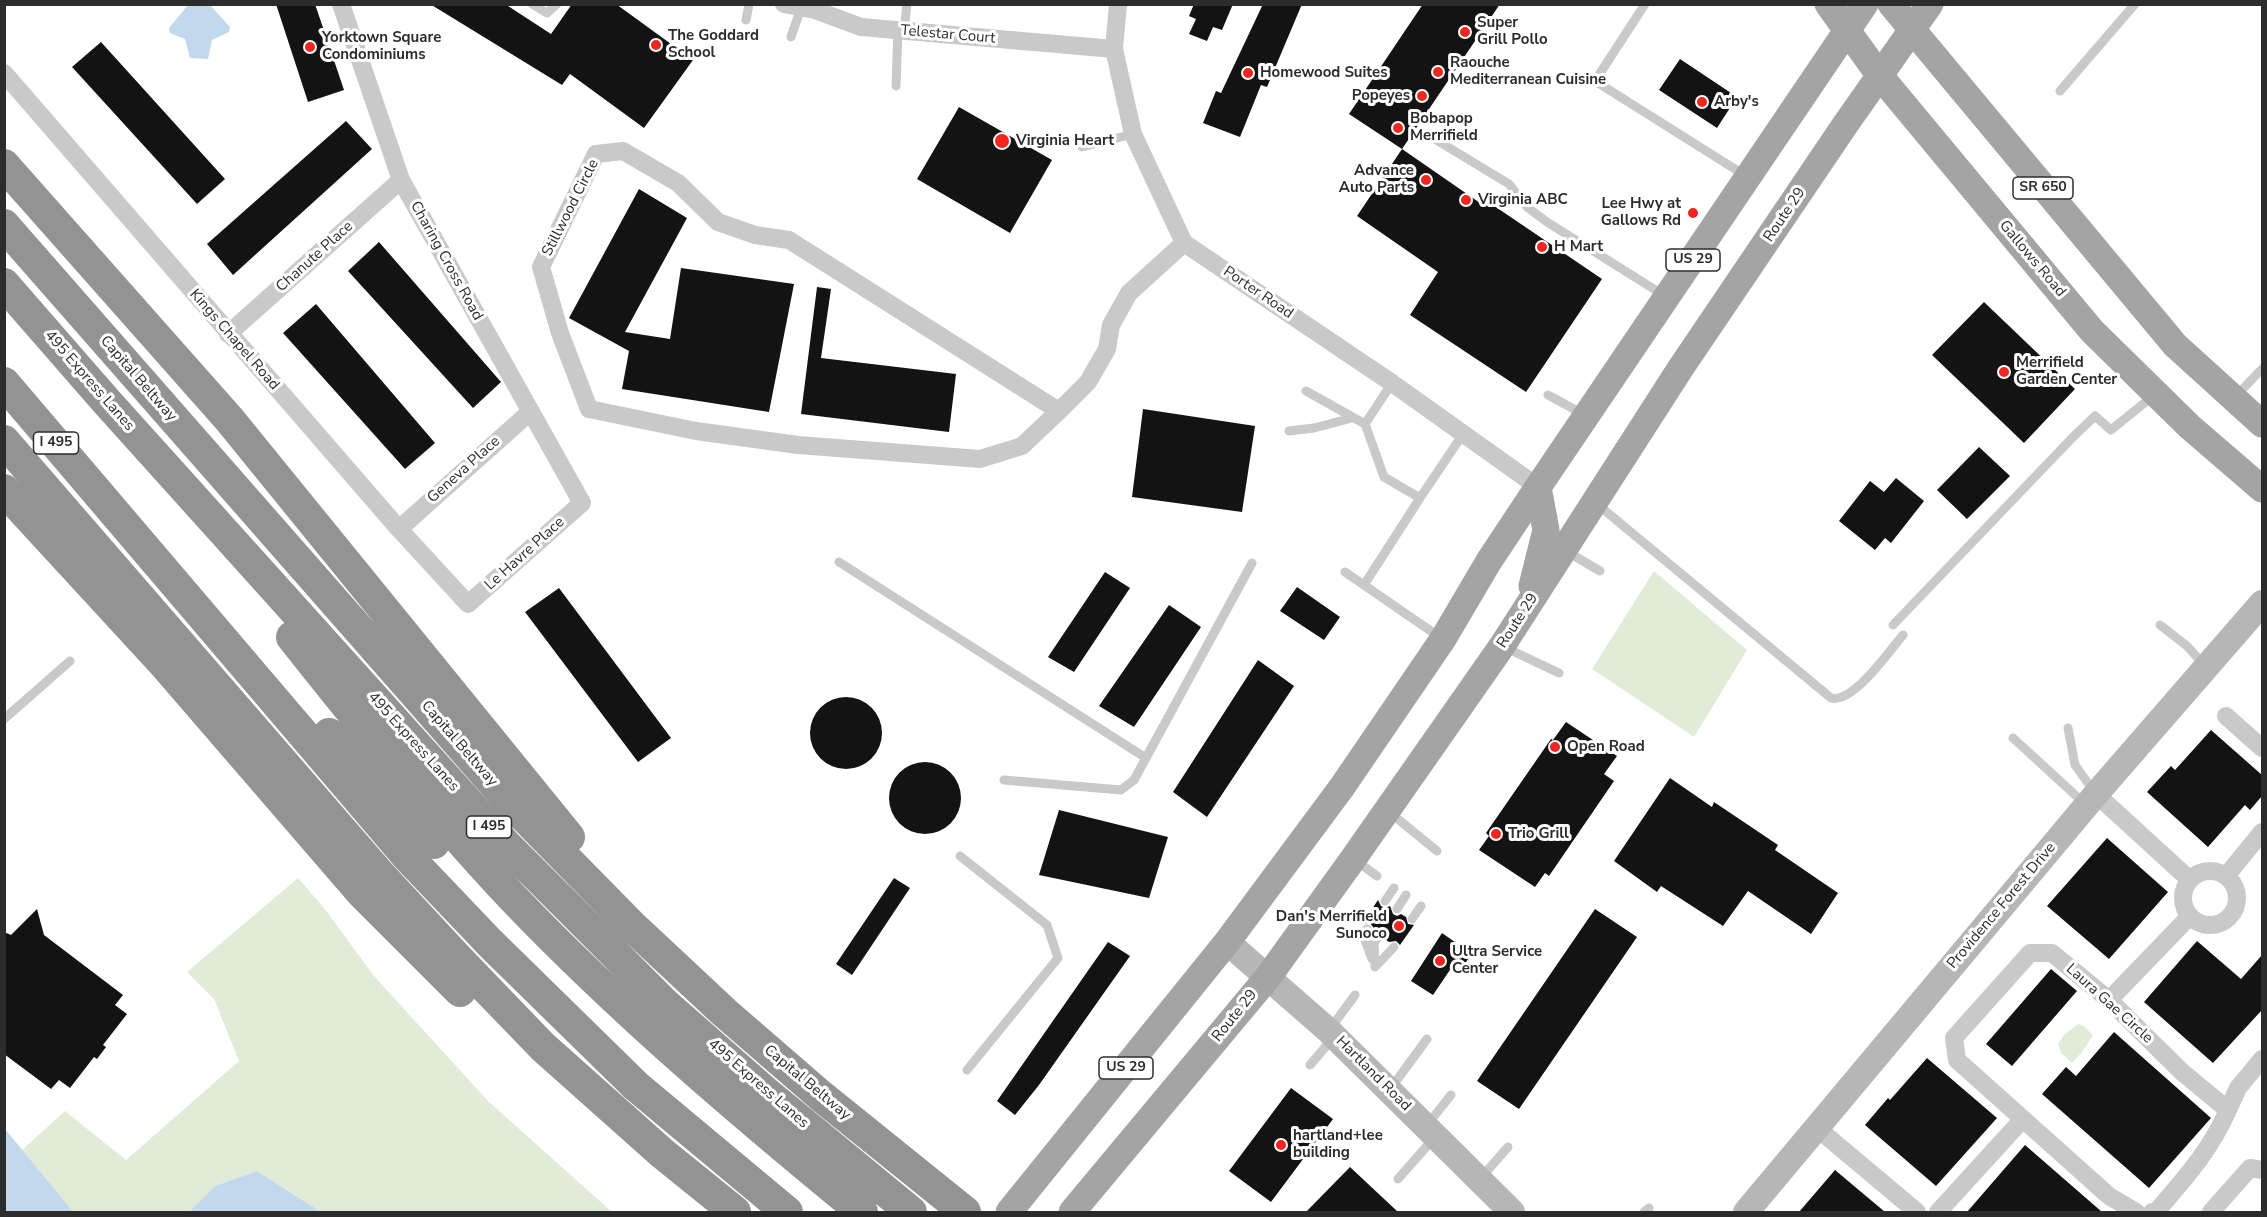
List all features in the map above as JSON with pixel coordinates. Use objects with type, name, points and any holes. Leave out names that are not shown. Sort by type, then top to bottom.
[{"type":"highway","points":[[4,165],[229,419],[558,823],[632,926]]},
{"type":"highway","name":"Capital Beltway","points":[[4,225],[512,803],[632,926],[724,1012],[821,1096],[965,1212]]},
{"type":"highway","name":"495 Express Lanes","points":[[4,284],[106,401],[505,844],[585,926],[665,1004],[764,1091],[911,1212]]},
{"type":"highway","name":"I 495","points":[[4,383],[408,857],[490,943],[636,1086],[787,1212]]},
{"type":"highway","points":[[106,401],[362,726],[423,800],[513,897],[594,979],[689,1066],[862,1212]]},
{"type":"highway","name":"I 495","points":[[4,441],[381,876],[543,1047],[662,1153],[735,1212]]},
{"type":"highway","points":[[4,490],[166,666],[362,893],[475,1004],[563,1081],[662,1153]]},
{"type":"highway","points":[[108,504],[555,968],[714,1116],[832,1212]]},
{"type":"main road","name":"Gallows Road","points":[[1828,4],[1846,32],[1880,76],[2092,331],[2190,427],[2262,489]]},
{"type":"main road","name":"US 29","points":[[1017,1203],[1227,942],[1342,787],[1443,639],[1489,561],[1538,487],[1865,4]]},
{"type":"main road","name":"SR 650","points":[[1891,4],[2175,345],[2262,424]]},
{"type":"main road","name":"Route 29","points":[[1072,1212],[1268,977],[1353,859],[1502,646],[1680,369],[1930,4]]},
{"type":"main road","points":[[1528,604],[1546,530],[1538,487]]},
{"type":"street","name":"Charing Cross Road","points":[[341,4],[400,180],[582,503]]},
{"type":"street","points":[[1118,4],[1114,49],[1133,134],[1184,243]]},
{"type":"street","name":"Telestar Court","points":[[792,6],[834,14],[861,27],[1114,49]]},
{"type":"street","name":"Kings Chapel Road","points":[[4,73],[228,334],[468,604]]},
{"type":"street","name":"Stillwood Circle","points":[[1059,411],[789,240],[754,235],[718,222],[678,183],[623,151],[596,154],[541,267],[560,333],[589,409],[696,431],[798,445],[980,459],[1022,446],[1059,411],[1088,382],[1107,349],[1111,325],[1129,293],[1184,243]]},
{"type":"street","name":"Chanute Place","points":[[228,334],[400,180]]},
{"type":"street","name":"Porter Road","points":[[1184,243],[1392,383],[1538,487]]},
{"type":"street","name":"Geneva Place","points":[[399,529],[530,412]]},
{"type":"street","name":"Le Havre Place","points":[[468,604],[582,503]]},
{"type":"street","name":"Providence Forest Drive","points":[[1746,1212],[2091,800],[2262,603]]},
{"type":"street","points":[[2226,716],[2262,748]]},
{"type":"street","points":[[2091,800],[2190,880]]},
{"type":"street","points":[[2226,876],[2262,832]]},
{"type":"street","points":[[2204,872],[2219,872],[2226,876],[2236,891],[2235,908],[2230,916],[2215,925],[2206,925],[2190,916],[2184,902],[2186,886],[2190,880],[2204,872]]},
{"type":"street","points":[[2109,1000],[2190,916]]},
{"type":"street","name":"Hartland Road","points":[[1227,942],[1332,1033],[1510,1212]]},
{"type":"street","name":"Laura Gae Circle","points":[[2136,1212],[2109,1196],[1956,1060],[1954,1038],[2030,953],[2052,953],[2109,1000],[2182,1072],[2228,1110]]},
{"type":"street","points":[[2152,1212],[2156,1212],[2193,1169],[2217,1136],[2238,1088],[2262,1059]]},
{"type":"street","points":[[1938,1212],[2022,1120]]},
{"type":"street","points":[[1817,1128],[1917,1212]]},
{"type":"street","points":[[2211,1212],[2250,1168],[2262,1170]]},
{"type":"lane","points":[[532,4],[547,13],[557,4]]},
{"type":"lane","points":[[746,20],[749,4]]},
{"type":"lane","points":[[897,86],[901,31],[907,4]]},
{"type":"lane","points":[[1645,4],[1595,81],[1748,178]]},
{"type":"lane","points":[[2060,91],[2135,4]]},
{"type":"lane","points":[[791,37],[792,6]]},
{"type":"lane","points":[[1082,147],[1133,134]]},
{"type":"lane","points":[[1428,135],[1509,184],[1527,207],[1547,222],[1668,298]]},
{"type":"lane","points":[[2233,399],[2262,369]]},
{"type":"lane","points":[[1365,424],[1392,383]]},
{"type":"lane","points":[[1306,391],[1365,424],[1384,477],[1420,498]]},
{"type":"lane","points":[[1893,625],[2073,436],[2095,416],[2111,430],[2155,393]]},
{"type":"lane","points":[[1548,395],[1587,416]]},
{"type":"lane","points":[[1289,431],[1314,428],[1352,418]]},
{"type":"lane","points":[[1364,585],[1463,434]]},
{"type":"lane","points":[[1596,502],[1831,698],[1842,698],[1854,692],[1904,635]]},
{"type":"lane","points":[[1564,550],[1600,571]]},
{"type":"lane","points":[[839,562],[1146,758]]},
{"type":"lane","points":[[1004,780],[1121,790],[1134,780],[1252,563]]},
{"type":"lane","points":[[1345,572],[1443,639]]},
{"type":"lane","points":[[2160,625],[2187,646],[2207,668]]},
{"type":"lane","points":[[1502,646],[1559,673]]},
{"type":"lane","points":[[4,719],[70,661]]},
{"type":"lane","points":[[2068,728],[2075,765],[2091,800]]},
{"type":"lane","points":[[2013,738],[2091,800]]},
{"type":"lane","points":[[1387,810],[1437,851]]},
{"type":"lane","points":[[960,856],[1047,925],[1058,958],[967,1070]]},
{"type":"lane","points":[[1353,859],[1377,876]]},
{"type":"lane","points":[[1385,901],[1394,888]]},
{"type":"lane","points":[[1397,909],[1406,895]]},
{"type":"lane","points":[[1412,919],[1421,906]]},
{"type":"lane","points":[[1367,929],[1363,935],[1375,967]]},
{"type":"lane","points":[[1375,967],[1374,943],[1379,936]]},
{"type":"lane","points":[[1375,967],[1394,947]]},
{"type":"lane","points":[[1310,1065],[1355,995]]},
{"type":"lane","points":[[1389,1091],[1427,1039]]},
{"type":"lane","points":[[1398,1179],[1431,1132],[1451,1095]]},
{"type":"lane","points":[[1479,1180],[1508,1147]]},
{"type":"green space","points":[[1654,571],[1747,650],[1694,737],[1592,669]]},
{"type":"green space","points":[[298,878],[324,908],[374,976],[488,1101],[612,1212],[321,1212],[257,1171],[215,1186],[189,1212],[74,1212],[63,1203],[6,1185],[22,1150],[65,1111],[126,1160],[239,1061],[214,999],[187,972]]},
{"type":"green space","points":[[2078,1024],[2084,1026],[2093,1035],[2072,1063],[2061,1053],[2058,1044],[2064,1035]]},
{"type":"water","points":[[188,5],[210,5],[230,27],[229,32],[212,40],[208,59],[190,58],[185,39],[170,33],[169,28]]},
{"type":"water","points":[[5,1129],[73,1212],[5,1212]]},
{"type":"water","points":[[257,1171],[321,1212],[189,1212],[215,1186]]},
{"type":"building","name":"Yorktown Square Condominiums","points":[[276,4],[315,4],[344,90],[308,102]]},
{"type":"building","points":[[430,4],[505,4],[551,34],[572,4],[616,4],[693,60],[644,128],[570,74],[562,85]]},
{"type":"building","points":[[1194,4],[1233,4],[1222,30],[1213,27],[1207,41],[1189,34],[1196,19],[1189,16]]},
{"type":"building","name":"Homewood Suites","points":[[1263,4],[1302,4],[1267,87],[1261,85],[1240,137],[1203,123],[1216,91],[1221,93]]},
{"type":"building","points":[[1423,4],[1500,4],[1402,149],[1349,114]]},
{"type":"building","points":[[101,42],[225,179],[197,204],[72,67]]},
{"type":"building","points":[[1680,59],[1737,97],[1717,128],[1659,90]]},
{"type":"building","points":[[959,107],[1052,160],[1010,233],[917,179]]},
{"type":"building","points":[[346,121],[372,149],[233,275],[207,244]]},
{"type":"building","points":[[1402,149],[1483,205],[1487,201],[1602,279],[1526,392],[1410,315],[1438,272],[1357,216]]},
{"type":"building","points":[[639,189],[687,218],[625,332],[670,339],[681,268],[794,284],[769,412],[622,389],[629,351],[569,318]]},
{"type":"building","points":[[379,242],[501,382],[473,408],[348,271]]},
{"type":"building","points":[[817,287],[831,289],[821,358],[956,374],[949,432],[801,414]]},
{"type":"building","name":"Merrifield Garden Center","points":[[1984,302],[2075,389],[2024,443],[1932,355]]},
{"type":"building","points":[[316,304],[435,443],[405,469],[283,333]]},
{"type":"building","points":[[1143,409],[1255,426],[1242,512],[1132,497]]},
{"type":"building","points":[[1979,447],[2010,476],[1967,519],[1937,490]]},
{"type":"building","points":[[1896,478],[1924,501],[1891,543],[1885,538],[1875,550],[1839,521],[1870,481],[1884,492]]},
{"type":"building","points":[[1105,572],[1130,588],[1074,672],[1048,657]]},
{"type":"building","points":[[1297,587],[1340,617],[1324,640],[1280,611]]},
{"type":"building","points":[[559,588],[671,738],[638,762],[525,612]]},
{"type":"building","points":[[1169,605],[1201,627],[1134,727],[1099,706]]},
{"type":"building","points":[[1258,660],[1294,686],[1207,817],[1173,792]]},
{"type":"building","points":[[853,697],[872,707],[880,719],[882,733],[880,747],[872,759],[860,767],[839,769],[820,759],[812,747],[810,726],[820,707],[832,699]]},
{"type":"building","points":[[1566,722],[1617,756],[1604,774],[1614,781],[1549,876],[1545,873],[1535,887],[1479,850],[1489,836],[1486,833],[1551,739],[1553,740]]},
{"type":"building","points":[[2211,730],[2262,775],[2262,796],[2250,810],[2245,805],[2208,847],[2147,792],[2171,766],[2175,770]]},
{"type":"building","points":[[932,762],[951,772],[959,784],[961,798],[959,812],[951,824],[939,832],[918,834],[899,824],[891,812],[889,791],[899,772],[911,764]]},
{"type":"building","points":[[1670,778],[1712,807],[1714,802],[1778,845],[1775,850],[1838,893],[1811,934],[1748,891],[1723,926],[1661,886],[1657,892],[1614,861]]},
{"type":"building","points":[[1059,810],[1168,837],[1149,898],[1039,875]]},
{"type":"building","points":[[2107,838],[2168,892],[2109,959],[2047,906]]},
{"type":"building","points":[[894,878],[910,888],[852,975],[836,964]]},
{"type":"building","points":[[1378,900],[1381,906],[1385,908],[1390,906],[1393,914],[1397,916],[1401,914],[1406,917],[1408,924],[1414,925],[1400,945],[1396,941],[1389,942],[1385,939],[1382,930],[1373,931],[1370,923],[1362,924]]},
{"type":"building","points":[[37,909],[44,935],[123,995],[115,1005],[127,1014],[103,1045],[106,1047],[97,1059],[94,1057],[70,1088],[59,1080],[51,1089],[4,1054],[4,932],[11,935]]},
{"type":"building","points":[[1595,909],[1637,937],[1519,1109],[1477,1081]]},
{"type":"building","points":[[1442,933],[1472,954],[1463,966],[1456,961],[1433,995],[1411,981]]},
{"type":"building","points":[[2197,941],[2241,979],[2262,955],[2262,1010],[2213,1063],[2144,1002]]},
{"type":"building","points":[[1108,942],[1130,956],[1039,1085],[1015,1115],[997,1101]]},
{"type":"building","points":[[2051,969],[2077,991],[2012,1066],[1986,1044]]},
{"type":"building","points":[[2114,1032],[2211,1118],[2149,1188],[2042,1094],[2066,1067],[2076,1076]]},
{"type":"building","points":[[1927,1058],[1997,1118],[1936,1186],[1865,1125]]},
{"type":"building","name":"hartland+lee building","points":[[1291,1088],[1333,1119],[1271,1202],[1229,1171]]},
{"type":"building","points":[[2025,1145],[2102,1212],[1967,1212]]},
{"type":"building","points":[[1350,1167],[1398,1212],[1306,1212]]},
{"type":"building","points":[[1835,1170],[1885,1212],[1799,1212]]},
{"type":"place","name":"Super Grill Pollo","points":[[1465,32]]},
{"type":"place","name":"The Goddard School","points":[[656,45]]},
{"type":"place","name":"Yorktown Square Condominiums","points":[[310,47]]},
{"type":"place","name":"Raouche Mediterranean Cuisine","points":[[1438,72]]},
{"type":"place","name":"Homewood Suites","points":[[1248,73]]},
{"type":"place","name":"Popeyes","points":[[1422,96]]},
{"type":"place","name":"Arby's","points":[[1702,102]]},
{"type":"place","name":"Bobapop Merrifield","points":[[1398,128]]},
{"type":"place","name":"Virginia Heart","points":[[1002,141]]},
{"type":"place","name":"Advance Auto Parts","points":[[1426,180]]},
{"type":"place","name":"Virginia ABC","points":[[1466,200]]},
{"type":"place","name":"Lee Hwy at Gallows Rd","points":[[1693,213]]},
{"type":"place","name":"H Mart","points":[[1542,247]]},
{"type":"place","name":"Merrifield Garden Center","points":[[2004,372]]},
{"type":"place","name":"Open Road","points":[[1555,747]]},
{"type":"place","name":"Trio Grill","points":[[1496,834]]},
{"type":"place","name":"Dan's Merrifield Sunoco","points":[[1399,926]]},
{"type":"place","name":"Ultra Service Center","points":[[1440,961]]},
{"type":"place","name":"hartland+lee building","points":[[1281,1145]]}]
